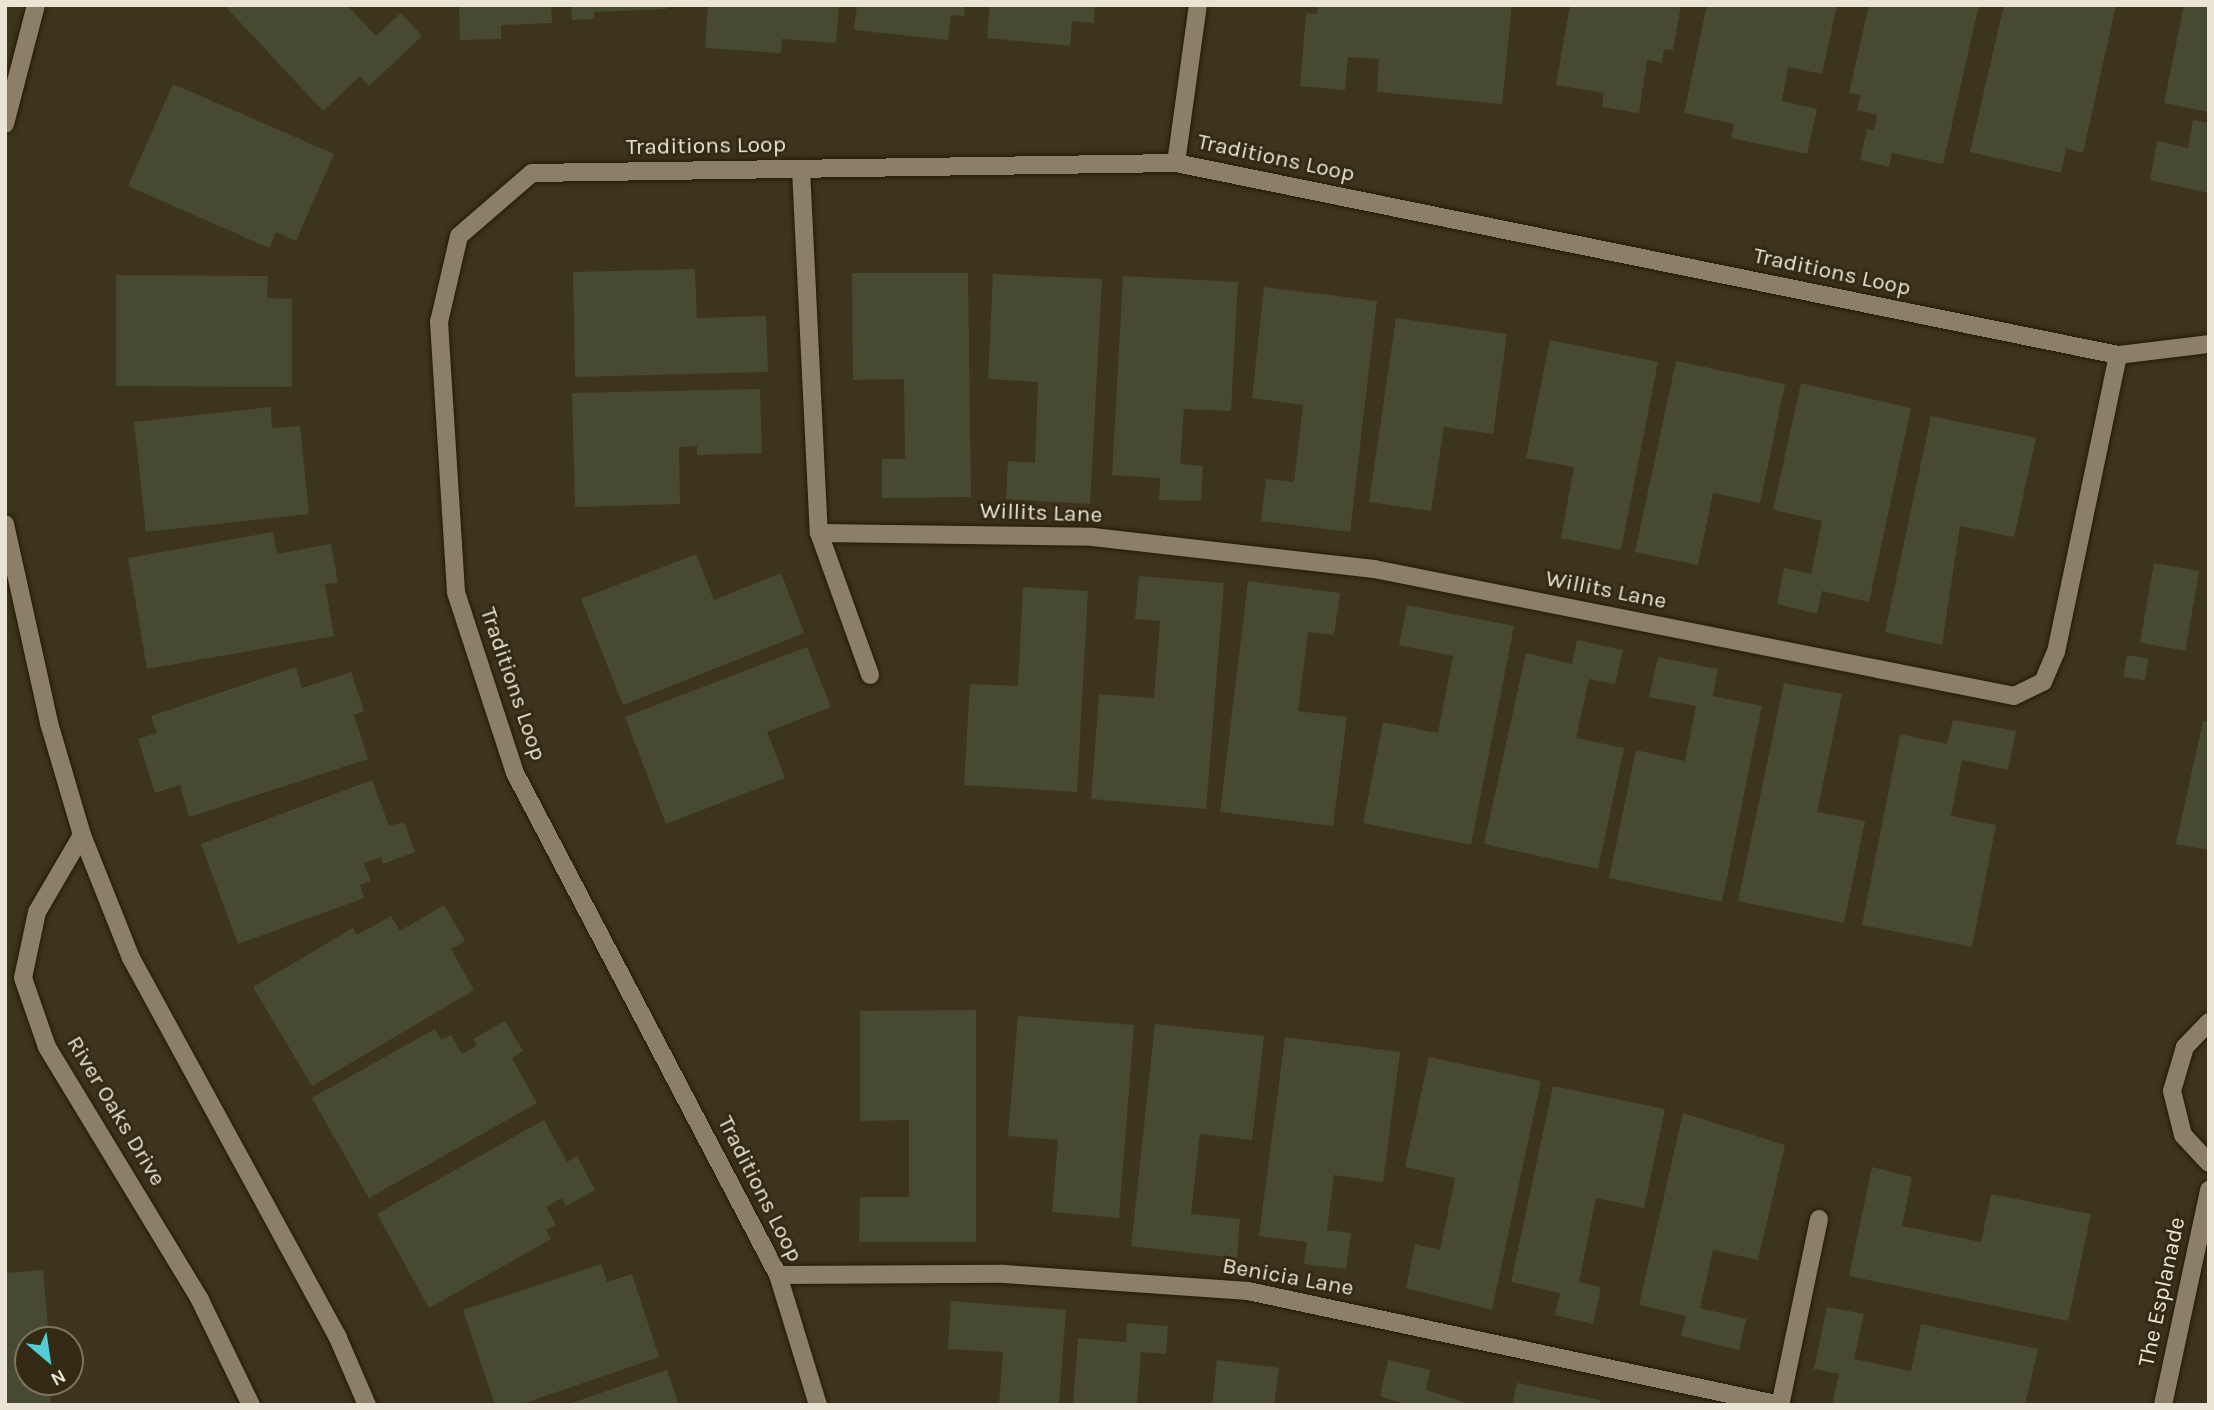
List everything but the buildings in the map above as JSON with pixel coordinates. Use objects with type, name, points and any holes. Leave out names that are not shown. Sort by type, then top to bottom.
[{"type":"street","points":[[5,124],[36,5]]},
{"type":"street","points":[[1176,163],[1198,5]]},
{"type":"street","name":"Traditions Loop","points":[[818,1405],[778,1275],[515,773],[456,592],[439,322],[459,236],[532,173],[1176,163],[2118,355],[2209,344]]},
{"type":"street","points":[[801,169],[819,533],[870,675]]},
{"type":"street","name":"Willits Lane","points":[[819,533],[1093,537],[1374,569],[2014,696],[2043,682],[2056,652],[2118,355]]},
{"type":"street","points":[[5,524],[49,723],[82,835],[131,958],[338,1338],[367,1405]]},
{"type":"street","name":"River Oaks Drive","points":[[82,835],[37,912],[23,978],[47,1047],[200,1300],[251,1405]]},
{"type":"street","points":[[2209,1022],[2185,1047],[2172,1091],[2183,1135],[2209,1163]]},
{"type":"street","name":"The Esplanade","points":[[2163,1405],[2209,1189]]},
{"type":"street","name":"Benicia Lane","points":[[778,1275],[1004,1275],[1248,1292],[1780,1403],[1819,1219]]}]
